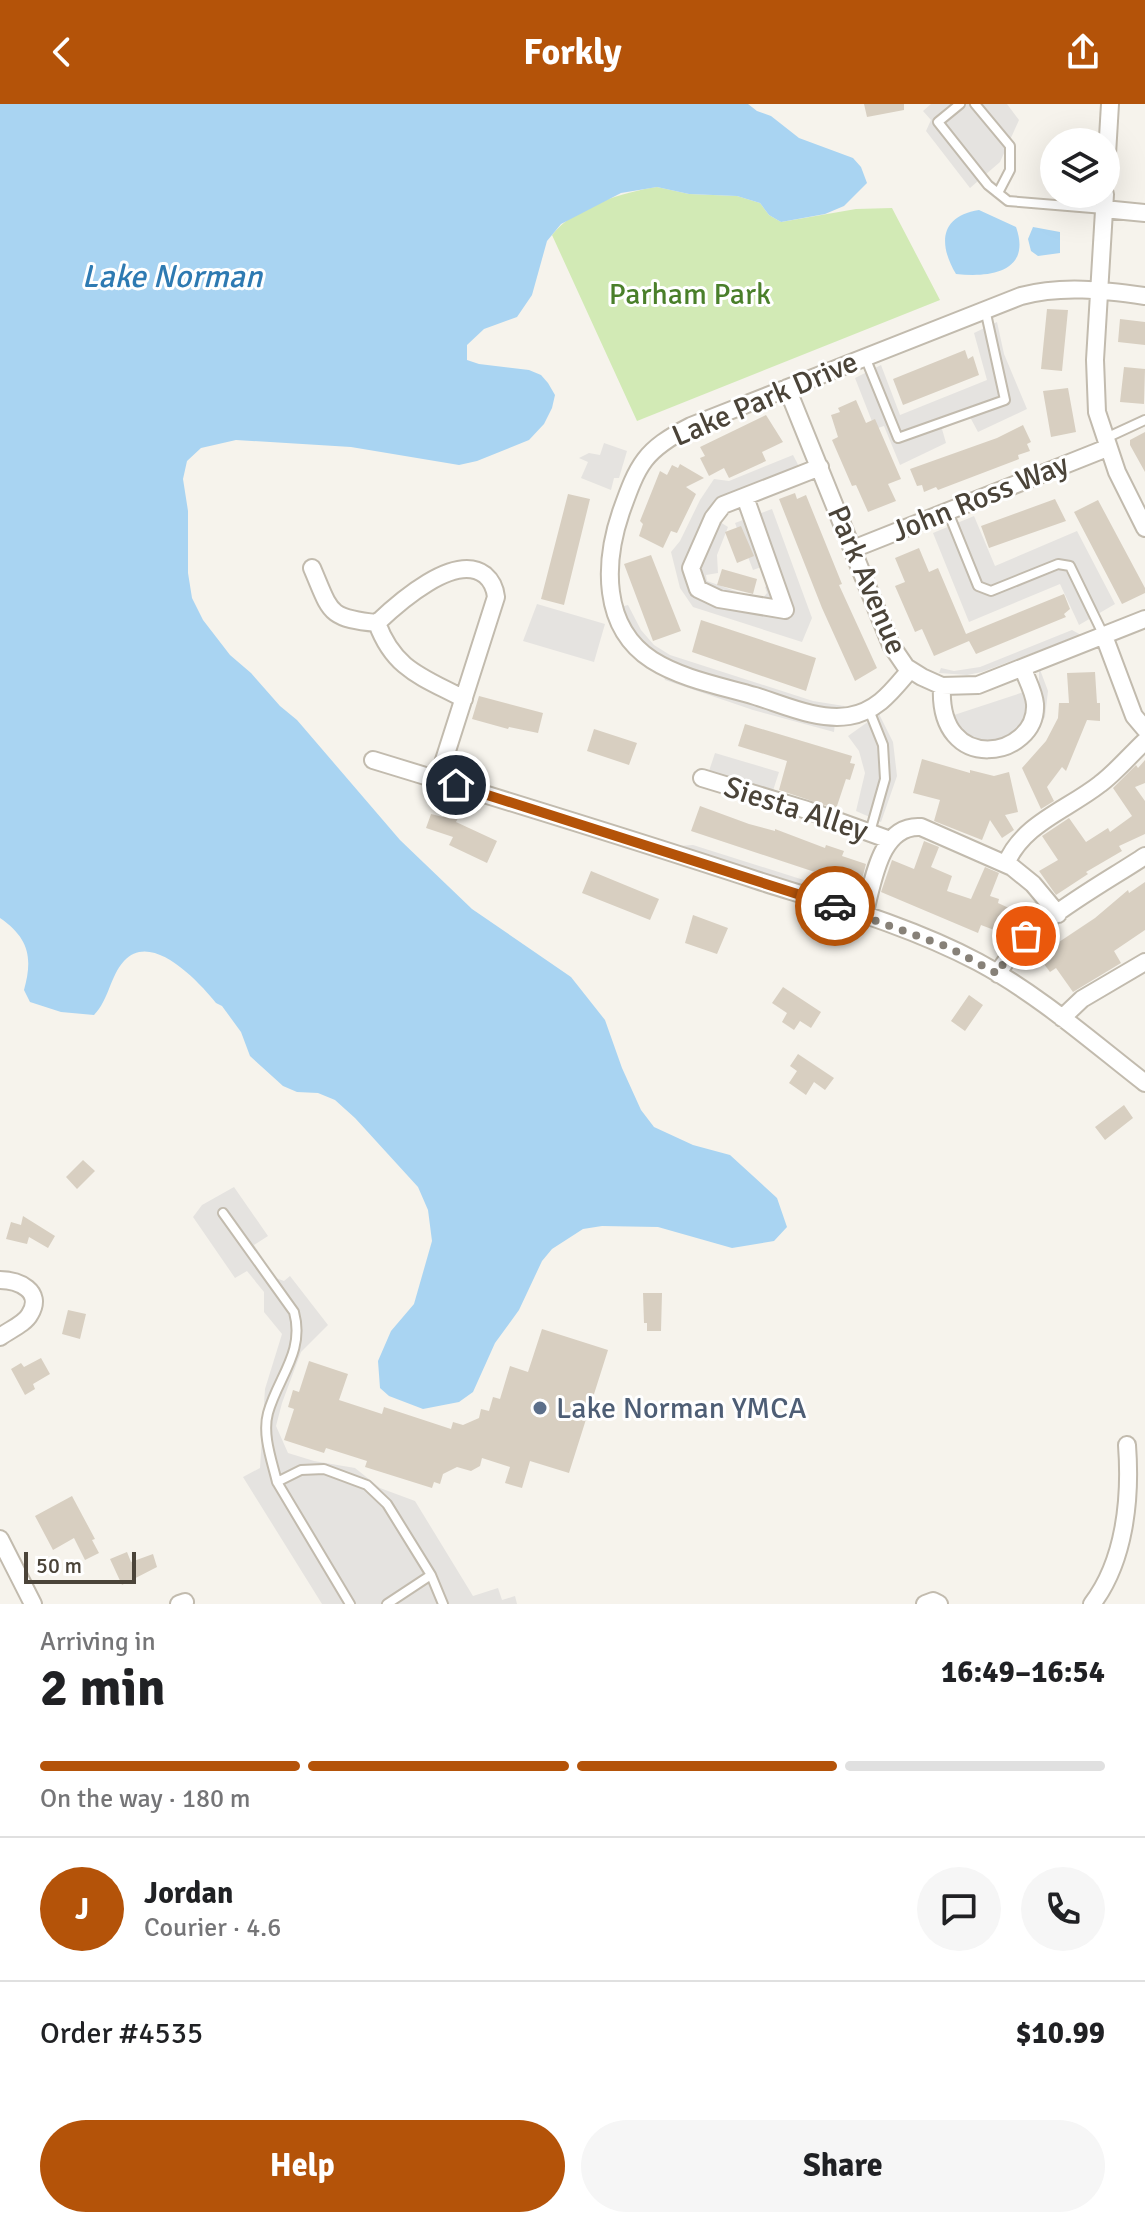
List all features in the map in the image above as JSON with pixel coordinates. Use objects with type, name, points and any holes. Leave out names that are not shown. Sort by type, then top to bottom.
[{"type":"street","points":[[1109,128],[1110,104]]},
{"type":"street","points":[[1120,206],[1140,212]]},
{"type":"street","points":[[1104,208],[1095,393],[1097,412],[1106,443],[1143,521]]},
{"type":"street","name":"Lake Park Drive","points":[[869,710],[847,716],[822,716],[687,676],[651,659],[629,639],[609,591],[609,559],[615,528],[639,465],[649,452],[691,426],[985,309],[1041,291],[1099,290],[1145,296]]},
{"type":"street","name":"Park Avenue","points":[[787,388],[891,645],[898,659],[910,670],[942,686],[978,685],[1145,619]]},
{"type":"street","name":"John Ross Way","points":[[853,549],[1106,443]]},
{"type":"street","points":[[745,497],[785,610],[719,599],[698,589],[691,568],[713,518],[723,505],[820,467]]},
{"type":"street","points":[[312,568],[331,610],[343,618],[377,623]]},
{"type":"street","points":[[377,623],[400,601],[442,576],[463,569],[483,573],[495,588],[496,597],[438,779]]},
{"type":"street","points":[[377,623],[390,651],[405,667],[464,699]]},
{"type":"street","points":[[1104,636],[1134,716],[1145,729]]},
{"type":"street","points":[[942,686],[941,706],[947,725],[959,739],[973,748],[988,751],[1004,747],[1018,738],[1034,715],[1035,702],[1023,669]]},
{"type":"street","points":[[869,710],[886,699],[910,670]]},
{"type":"street","points":[[1006,864],[1011,850],[1027,833],[1098,786],[1145,741]]},
{"type":"street","points":[[373,760],[864,915],[948,947],[998,974],[1062,1018],[1145,1083]]},
{"type":"street","name":"Siesta Alley","points":[[702,778],[890,840]]},
{"type":"street","points":[[864,915],[890,840],[900,831],[921,827],[1006,864],[1033,884],[1058,914]]},
{"type":"street","points":[[998,974],[1017,945],[1145,856]]},
{"type":"street","points":[[1062,1018],[1082,999],[1145,962]]},
{"type":"street","points":[[0,1280],[25,1285],[33,1295],[34,1304],[25,1320],[0,1337]]},
{"type":"street","points":[[1096,1603],[1123,1530],[1129,1488],[1127,1445]]},
{"type":"street","points":[[0,1539],[33,1604]]},
{"type":"street","points":[[925,1604],[933,1601],[939,1604]]},
{"type":"lane","points":[[960,104],[938,122],[988,185],[1008,201],[1040,201]]},
{"type":"lane","points":[[975,104],[1010,146],[1010,170],[998,193]]},
{"type":"lane","points":[[865,357],[898,438],[1005,400],[985,309]]},
{"type":"lane","points":[[1106,443],[1145,420]]},
{"type":"lane","points":[[948,511],[978,586],[991,591],[1058,564],[1070,566],[1104,636]]},
{"type":"lane","points":[[869,710],[883,745],[885,779],[870,832]]},
{"type":"lane","points":[[223,1213],[294,1312],[297,1344],[268,1413],[266,1427],[277,1482],[350,1604]]},
{"type":"lane","points":[[277,1482],[301,1470],[324,1469],[367,1485],[387,1504],[431,1575],[443,1604]]},
{"type":"lane","points":[[387,1604],[431,1575]]},
{"type":"green space","name":"Parham Park","points":[[657,187],[689,194],[737,196],[760,203],[769,215],[781,222],[856,209],[892,208],[940,300],[637,421],[552,235],[573,216],[600,202]]},
{"type":"shaded area","points":[[931,104],[1007,104],[1019,120],[1000,162],[970,188],[926,131],[931,120],[923,111]]},
{"type":"shaded area","points":[[997,322],[1004,354],[1027,409],[978,432],[970,417],[942,429],[946,443],[900,465],[884,426],[875,429],[855,378],[881,365],[900,415],[987,380],[974,333]]},
{"type":"shaded area","points":[[604,443],[627,451],[619,478],[614,478],[611,490],[581,478],[588,462],[579,458],[589,453],[600,455]]},
{"type":"shaded area","points":[[793,455],[806,480],[725,511],[720,522],[728,527],[717,555],[718,573],[706,575],[707,581],[763,598],[767,593],[765,587],[772,582],[764,566],[753,570],[735,523],[772,509],[812,618],[802,642],[693,607],[680,588],[671,552],[714,479],[729,481]]},
{"type":"shaded area","points":[[974,516],[995,566],[1077,531],[1115,604],[1079,625],[1060,584],[969,622],[933,533]]},
{"type":"shaded area","points":[[537,604],[605,624],[594,662],[523,641]]},
{"type":"shaded area","points":[[628,605],[641,630],[654,645],[670,655],[813,701],[844,706],[849,711],[812,708],[683,667],[659,656],[640,641],[626,623],[620,607]]},
{"type":"shaded area","points":[[1072,630],[1081,635],[982,672],[967,675],[939,673],[941,668],[954,671],[980,667]]},
{"type":"shaded area","points":[[1039,667],[1048,691],[1045,717],[1032,738],[1008,756],[980,758],[958,747],[938,726],[954,715],[1039,687]]},
{"type":"shaded area","points":[[662,671],[835,723],[834,732],[753,710],[665,680]]},
{"type":"shaded area","points":[[879,714],[893,742],[897,776],[881,822],[856,811],[865,773],[859,751],[848,736]]},
{"type":"shaded area","points":[[715,753],[779,772],[770,800],[706,780]]},
{"type":"shaded area","points":[[693,845],[851,895],[848,900],[678,846]]},
{"type":"shaded area","points":[[234,1187],[268,1236],[254,1245],[276,1278],[284,1281],[290,1276],[328,1325],[301,1352],[282,1403],[276,1426],[288,1453],[355,1468],[380,1488],[415,1501],[473,1596],[498,1588],[502,1600],[515,1596],[517,1604],[322,1604],[243,1477],[260,1468],[265,1389],[282,1334],[264,1312],[264,1292],[247,1271],[235,1278],[193,1217],[202,1205]]},
{"type":"water","name":"Lake Norman","points":[[0,104],[748,104],[771,116],[799,138],[853,158],[861,167],[867,183],[844,206],[825,214],[781,222],[769,215],[760,203],[737,196],[689,194],[657,187],[621,193],[561,224],[547,241],[532,295],[517,317],[484,329],[467,345],[467,360],[529,370],[541,375],[548,383],[555,395],[552,408],[544,424],[529,440],[459,465],[351,447],[236,440],[201,448],[187,461],[183,479],[188,511],[188,573],[192,598],[203,620],[230,655],[297,720],[400,840],[472,909],[571,977],[605,1020],[641,1110],[654,1127],[693,1145],[730,1155],[777,1198],[787,1227],[774,1241],[732,1248],[658,1227],[602,1226],[583,1229],[552,1249],[542,1261],[519,1310],[495,1343],[473,1392],[459,1402],[423,1409],[389,1396],[380,1388],[378,1361],[391,1331],[414,1304],[432,1241],[428,1210],[418,1187],[355,1118],[335,1100],[283,1086],[250,1056],[241,1032],[222,1006],[187,973],[161,955],[135,953],[124,961],[94,1015],[61,1012],[30,1002],[24,990],[28,958],[23,941],[0,918]]},
{"type":"water","points":[[979,210],[1016,227],[1018,254],[1013,263],[994,273],[956,274],[947,252],[946,233],[956,218]]},
{"type":"water","points":[[1033,227],[1060,232],[1060,253],[1038,256],[1031,251],[1028,239]]},
{"type":"building","points":[[864,104],[904,104],[904,110],[867,117]]},
{"type":"building","points":[[1047,309],[1068,310],[1062,371],[1041,369]]},
{"type":"building","points":[[1120,319],[1145,322],[1145,345],[1118,342]]},
{"type":"building","points":[[965,350],[968,359],[973,356],[979,375],[903,405],[893,379]]},
{"type":"building","points":[[1124,367],[1145,369],[1144,404],[1120,402]]},
{"type":"building","points":[[1068,388],[1076,432],[1051,437],[1043,391]]},
{"type":"building","points":[[856,400],[866,423],[875,419],[901,479],[888,484],[896,501],[868,512],[856,485],[852,486],[832,440],[838,437],[831,415],[840,412],[838,408]]},
{"type":"building","points":[[766,415],[783,442],[762,452],[766,461],[729,478],[724,468],[709,476],[700,458],[705,456],[700,447]]},
{"type":"building","points":[[1023,425],[1031,442],[1027,444],[1030,451],[1018,455],[1019,459],[938,490],[936,487],[924,492],[922,485],[917,486],[910,469],[997,438]]},
{"type":"building","points":[[1145,432],[1145,472],[1130,440]]},
{"type":"building","points":[[680,464],[704,478],[686,487],[696,494],[677,533],[671,531],[663,548],[639,536],[643,524],[640,521],[660,471],[667,475],[672,465],[678,468]]},
{"type":"building","points":[[795,493],[797,499],[806,495],[842,584],[839,585],[877,668],[855,681],[779,499]]},
{"type":"building","points":[[568,494],[590,499],[564,605],[541,599]]},
{"type":"building","points":[[1055,499],[1066,521],[989,548],[981,526]]},
{"type":"building","points":[[1098,500],[1145,588],[1145,593],[1122,604],[1074,512]]},
{"type":"building","points":[[741,526],[754,556],[737,563],[725,532]]},
{"type":"building","points":[[919,548],[929,572],[938,568],[966,634],[1064,594],[1070,609],[1064,614],[1066,617],[976,654],[969,641],[934,656],[922,629],[915,632],[895,586],[905,582],[895,558]]},
{"type":"building","points":[[651,555],[681,631],[653,641],[624,564]]},
{"type":"building","points":[[722,569],[757,579],[753,594],[717,585]]},
{"type":"building","points":[[701,620],[816,658],[806,691],[692,652]]},
{"type":"building","points":[[1095,672],[1100,721],[1087,720],[1066,771],[1062,767],[1047,787],[1054,801],[1041,809],[1022,768],[1046,741],[1058,718],[1059,703],[1069,703],[1067,673]]},
{"type":"building","points":[[479,696],[543,713],[538,733],[472,719]]},
{"type":"building","points":[[745,724],[852,756],[850,763],[855,764],[850,780],[846,779],[836,809],[779,790],[787,761],[738,746]]},
{"type":"building","points":[[594,729],[637,743],[629,765],[587,751]]},
{"type":"building","points":[[922,759],[970,773],[970,770],[994,776],[1009,772],[1018,812],[1005,815],[1014,830],[1002,838],[990,820],[982,840],[934,821],[940,800],[913,793]]},
{"type":"building","points":[[1145,760],[1145,783],[1135,787],[1145,801],[1145,834],[1119,846],[1122,851],[1086,872],[1088,874],[1056,895],[1039,871],[1058,860],[1042,836],[1069,818],[1086,842],[1108,828],[1110,832],[1132,816],[1113,788]]},
{"type":"building","points":[[700,806],[825,848],[826,845],[844,851],[842,856],[866,864],[860,887],[691,831]]},
{"type":"building","points":[[448,807],[460,814],[456,822],[497,841],[487,863],[449,845],[453,837],[426,828],[431,814],[443,817]]},
{"type":"building","points":[[924,841],[939,847],[931,867],[952,876],[947,891],[971,899],[985,867],[999,873],[990,896],[1011,909],[1002,933],[981,925],[978,933],[881,892],[892,860],[914,869]]},
{"type":"building","points":[[591,871],[659,899],[650,920],[582,893]]},
{"type":"building","points":[[1145,882],[1145,930],[1114,951],[1121,963],[1073,992],[1056,968],[1050,972],[1038,956],[1095,918],[1128,890],[1129,893]]},
{"type":"building","points":[[693,915],[728,928],[717,954],[685,943]]},
{"type":"building","points":[[783,987],[821,1012],[811,1028],[800,1021],[794,1030],[782,1022],[787,1013],[772,1003]]},
{"type":"building","points":[[969,995],[983,1005],[965,1031],[951,1021]]},
{"type":"building","points":[[798,1054],[834,1078],[825,1090],[814,1082],[806,1095],[789,1083],[797,1071],[790,1066]]},
{"type":"building","points":[[1124,1105],[1133,1118],[1105,1140],[1095,1127]]},
{"type":"building","points":[[83,1160],[95,1171],[77,1189],[66,1177]]},
{"type":"building","points":[[23,1216],[55,1236],[48,1248],[29,1237],[27,1244],[6,1239],[11,1222],[21,1225]]},
{"type":"building","points":[[643,1293],[662,1293],[661,1331],[647,1331]]},
{"type":"building","points":[[68,1310],[86,1314],[80,1339],[62,1334]]},
{"type":"building","name":"Lake Norman YMCA","points":[[542,1329],[608,1350],[569,1473],[530,1461],[522,1488],[505,1483],[510,1467],[482,1458],[480,1466],[471,1471],[457,1467],[443,1474],[440,1484],[434,1482],[432,1488],[365,1467],[367,1461],[326,1448],[324,1453],[284,1440],[294,1409],[288,1407],[293,1390],[299,1392],[309,1361],[348,1374],[339,1400],[382,1414],[384,1407],[451,1429],[453,1422],[463,1425],[479,1418],[481,1409],[489,1411],[493,1397],[500,1399],[510,1366],[528,1372]]},
{"type":"building","points":[[41,1358],[50,1374],[33,1384],[35,1389],[25,1395],[11,1369],[21,1363],[24,1367]]},
{"type":"building","points":[[72,1496],[99,1553],[85,1560],[74,1538],[53,1550],[35,1516]]},
{"type":"building","points":[[127,1552],[131,1562],[153,1554],[157,1567],[122,1585],[110,1559]]},
{"type":"way so far","points":[[835,906],[889,923],[948,947],[998,974],[1005,960],[1026,936]]},
{"type":"place","name":"Lake Norman YMCA","points":[[540,1408]]},
{"type":"route","points":[[456,785],[835,906]]}]
